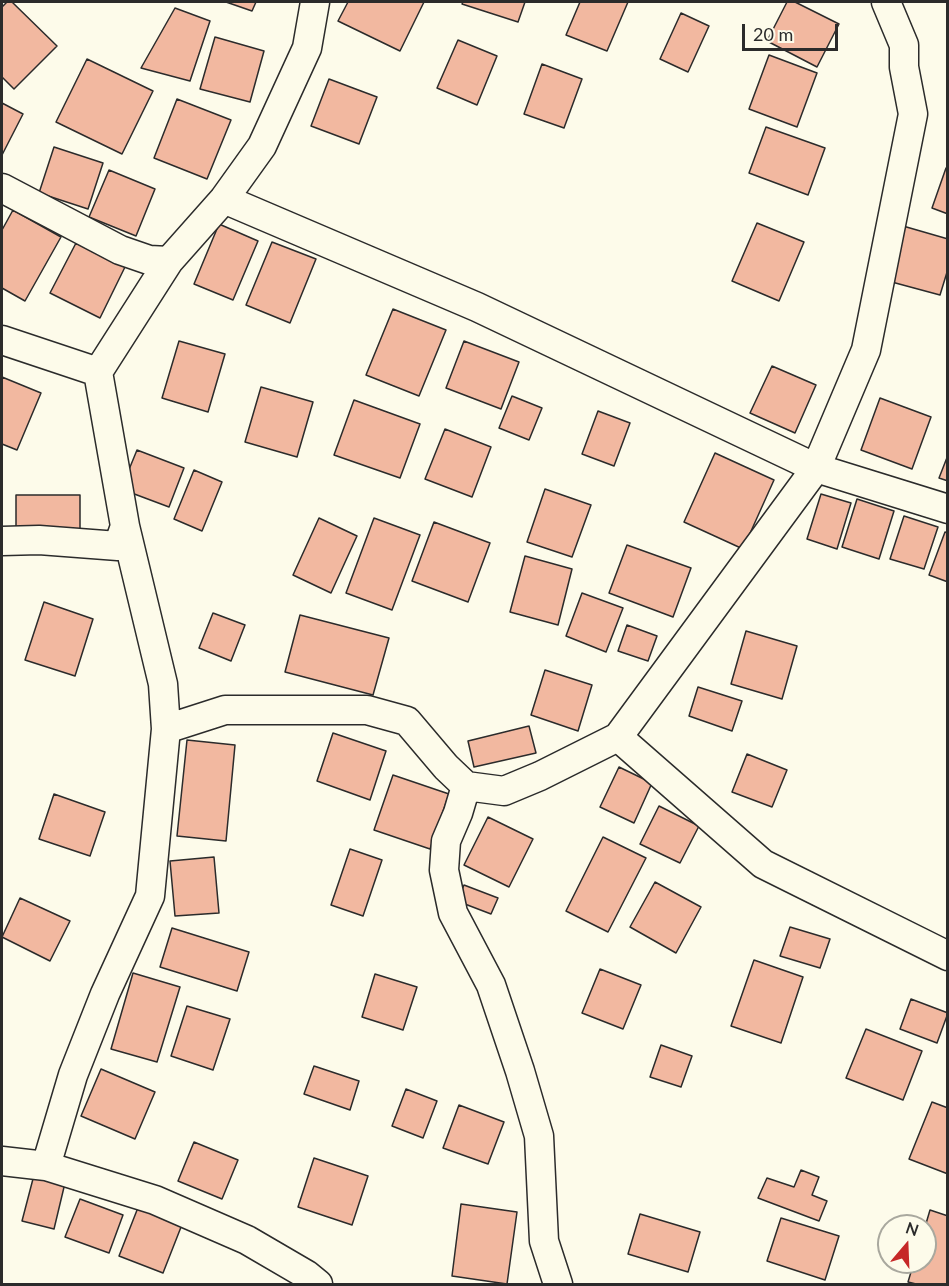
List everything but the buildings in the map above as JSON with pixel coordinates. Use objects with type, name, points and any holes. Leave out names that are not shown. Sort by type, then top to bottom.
[{"type":"street","points":[[46,1166],[73,1075],[105,994],[150,896],[166,729],[163,684],[125,526],[98,372],[169,261],[224,199],[262,146],[307,48],[315,2]]},
{"type":"street","points":[[166,729],[225,710],[367,710],[407,721],[446,767],[466,786],[504,791],[540,776],[618,737],[816,468],[866,350],[913,114],[904,67],[904,45],[886,2]]},
{"type":"street","points":[[2,188],[120,250],[148,260],[169,261]]},
{"type":"street","points":[[224,199],[477,307],[816,468],[948,509]]},
{"type":"street","points":[[2,340],[98,372]]},
{"type":"street","points":[[2,541],[39,540],[118,546],[125,526]]},
{"type":"street","points":[[618,737],[763,864],[948,956]]},
{"type":"street","points":[[466,786],[446,841],[444,870],[453,913],[491,985],[539,1136],[544,1241],[558,1284]]},
{"type":"street","points":[[2,1161],[46,1166],[155,1200],[248,1240],[318,1284]]}]
